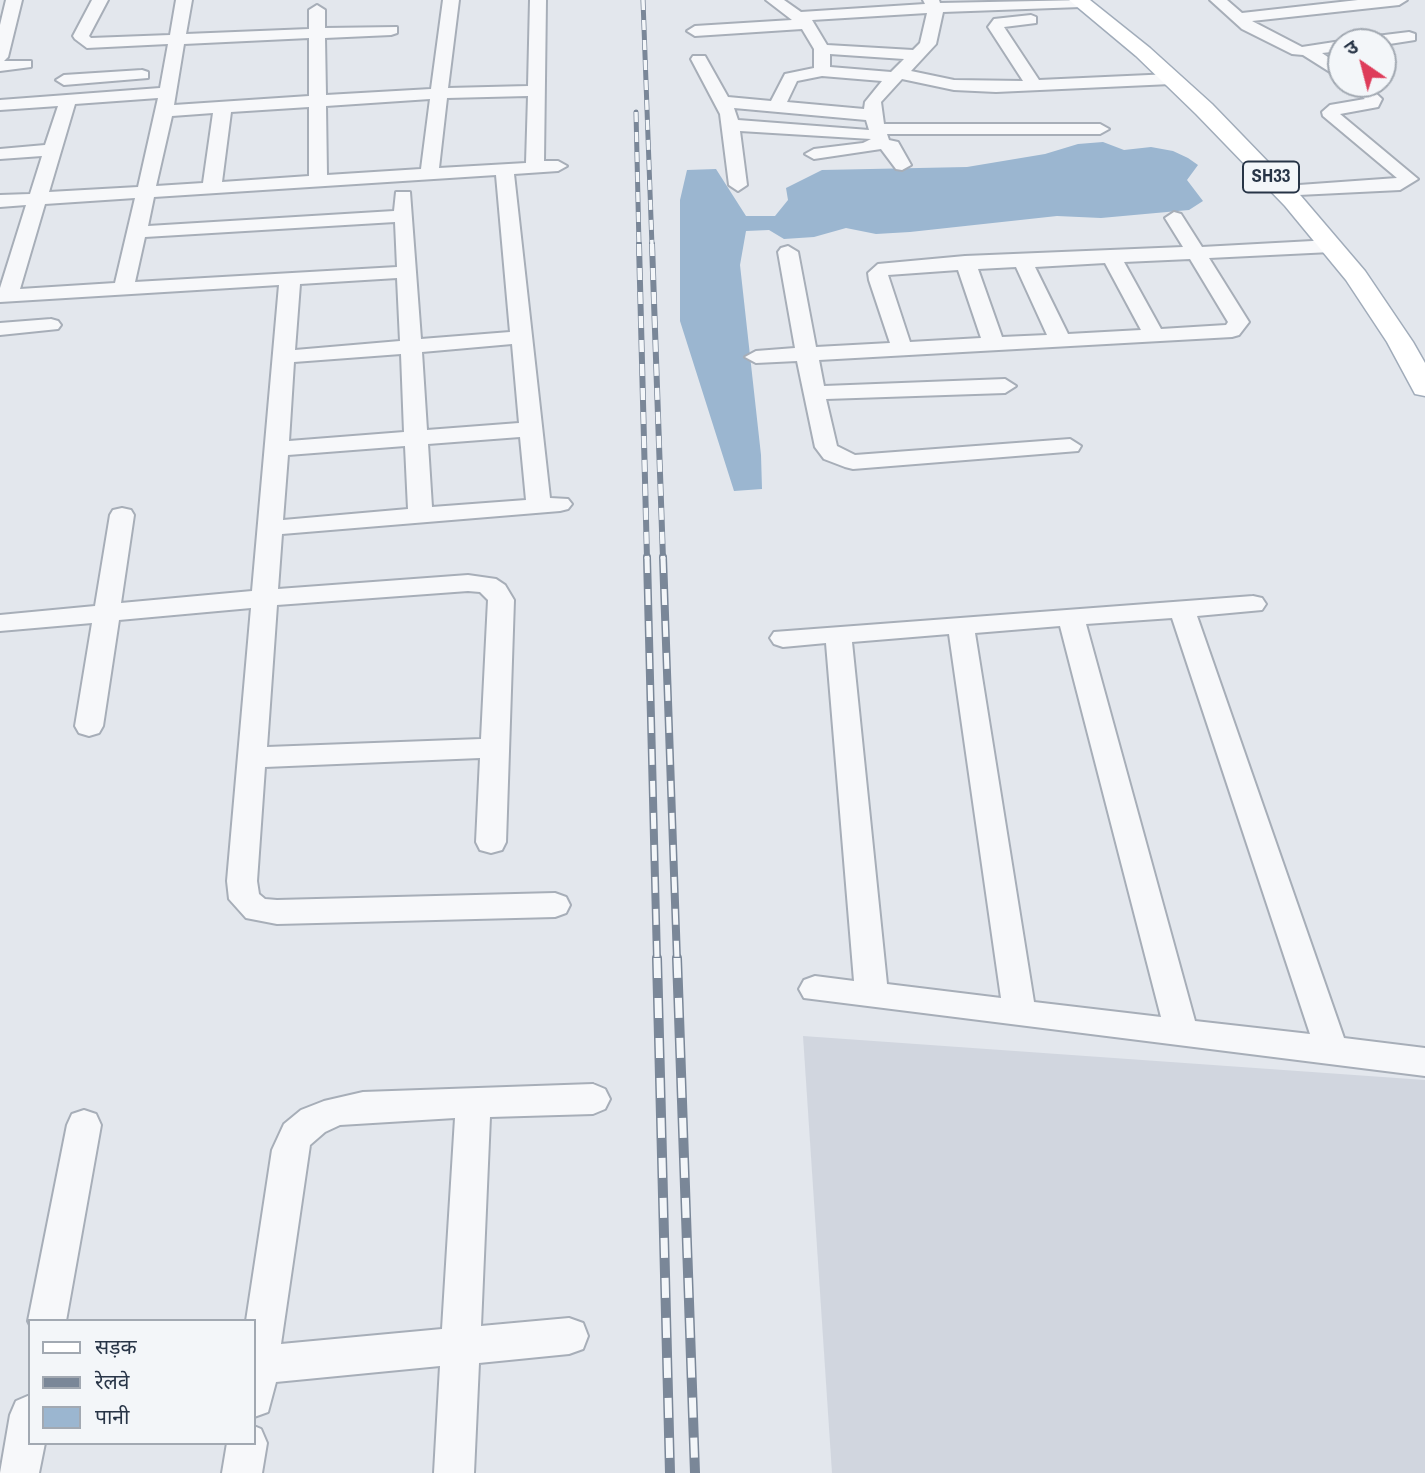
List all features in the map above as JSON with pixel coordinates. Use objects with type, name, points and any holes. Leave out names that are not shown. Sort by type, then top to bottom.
[{"type":"main road","name":"SH33","points":[[1085,6],[1171,79],[1290,198],[1331,246],[1380,311],[1425,388]]},
{"type":"street","points":[[0,57],[14,0]]},
{"type":"street","points":[[100,0],[81,36],[87,43],[391,30]]},
{"type":"street","points":[[124,287],[164,111],[184,0]]},
{"type":"street","points":[[429,174],[451,0]]},
{"type":"street","points":[[535,167],[538,0]]},
{"type":"street","points":[[774,0],[804,21],[822,49],[822,71]]},
{"type":"street","points":[[1218,0],[1237,18],[1327,66]]},
{"type":"street","points":[[1237,18],[1399,0]]},
{"type":"street","points":[[902,165],[892,146],[878,131],[873,102],[932,36],[933,5]]},
{"type":"street","points":[[695,31],[804,21],[855,11],[933,5],[1085,6]]},
{"type":"street","points":[[1034,85],[996,24],[1085,6]]},
{"type":"street","points":[[317,10],[318,181]]},
{"type":"street","points":[[1397,38],[1409,37]]},
{"type":"street","points":[[1268,54],[1327,48]]},
{"type":"street","points":[[822,49],[917,55]]},
{"type":"street","points":[[699,59],[723,102],[731,125],[738,185]]},
{"type":"street","points":[[0,66],[25,64]]},
{"type":"street","points":[[776,107],[791,78],[822,71],[896,75],[954,85],[1034,85],[1171,79]]},
{"type":"street","points":[[64,80],[171,73]]},
{"type":"street","points":[[164,111],[223,105],[440,93],[536,91]]},
{"type":"street","points":[[0,105],[167,92]]},
{"type":"street","points":[[1290,198],[1400,184],[1409,179],[1332,116],[1331,111],[1372,103],[1373,98]]},
{"type":"street","points":[[68,100],[4,295],[276,277],[290,280],[406,272]]},
{"type":"street","points":[[723,102],[776,107],[878,131]]},
{"type":"street","points":[[212,187],[223,105]]},
{"type":"street","points":[[731,125],[878,131],[1100,129]]},
{"type":"street","points":[[814,154],[865,148],[878,131]]},
{"type":"street","points":[[0,154],[52,150]]},
{"type":"street","points":[[0,201],[558,166]]},
{"type":"street","points":[[271,528],[549,505],[531,429],[504,169]]},
{"type":"street","points":[[1290,198],[1412,197]]},
{"type":"street","points":[[137,233],[404,206],[420,516]]},
{"type":"street","points":[[756,357],[1223,332],[1238,327],[1239,321],[1174,218]]},
{"type":"street","points":[[902,349],[878,274],[885,268],[899,265],[1331,246]]},
{"type":"street","points":[[788,252],[826,447],[842,460],[853,462],[1070,446]]},
{"type":"street","points":[[1111,256],[1155,336]]},
{"type":"street","points":[[1022,260],[1061,341]]},
{"type":"street","points":[[965,262],[995,344]]},
{"type":"street","points":[[290,280],[267,598],[242,881],[244,899],[257,910],[277,912],[555,905]]},
{"type":"street","points":[[0,329],[51,325]]},
{"type":"street","points":[[283,357],[522,337]]},
{"type":"street","points":[[814,393],[1005,386]]},
{"type":"street","points":[[277,449],[531,429]]},
{"type":"street","points":[[89,726],[122,515]]},
{"type":"street","points":[[0,623],[267,598],[468,583],[487,586],[496,591],[500,600],[491,842]]},
{"type":"street","points":[[783,638],[1252,604]]},
{"type":"street","points":[[1182,609],[1332,1051]]},
{"type":"street","points":[[1071,617],[1182,1033]]},
{"type":"street","points":[[961,625],[1020,1014]]},
{"type":"street","points":[[838,634],[872,996]]},
{"type":"street","points":[[253,758],[495,748]]},
{"type":"street","points":[[815,989],[1425,1062]]},
{"type":"street","points":[[569,1336],[462,1346],[256,1376],[290,1150],[296,1135],[313,1121],[336,1111],[363,1107],[593,1100]]},
{"type":"street","points":[[454,1473],[473,1104]]},
{"type":"street","points":[[47,1319],[84,1125]]},
{"type":"street","points":[[19,1473],[28,1426]]},
{"type":"street","points":[[242,1473],[247,1445]]},
{"type":"shaded area","points":[[803,1036],[1425,1080],[1425,1473],[832,1473]]},
{"type":"water","points":[[1103,142],[1124,150],[1151,147],[1173,151],[1188,158],[1198,165],[1187,180],[1203,201],[1189,210],[1101,218],[1057,216],[910,232],[876,234],[846,228],[814,237],[784,239],[769,230],[746,231],[740,265],[761,455],[762,489],[734,491],[680,321],[680,200],[687,170],[716,169],[746,216],[775,216],[788,200],[786,188],[822,170],[967,167],[1045,154],[1078,144]]},
{"type":"railway","points":[[643,0],[652,246]]},
{"type":"railway","points":[[636,112],[639,246]]},
{"type":"railway","points":[[639,244],[647,559]]},
{"type":"railway","points":[[652,244],[663,559]]},
{"type":"railway","points":[[647,557],[657,960]]},
{"type":"railway","points":[[663,557],[677,960]]},
{"type":"railway","points":[[657,958],[670,1473]]},
{"type":"railway","points":[[677,958],[695,1473]]}]
